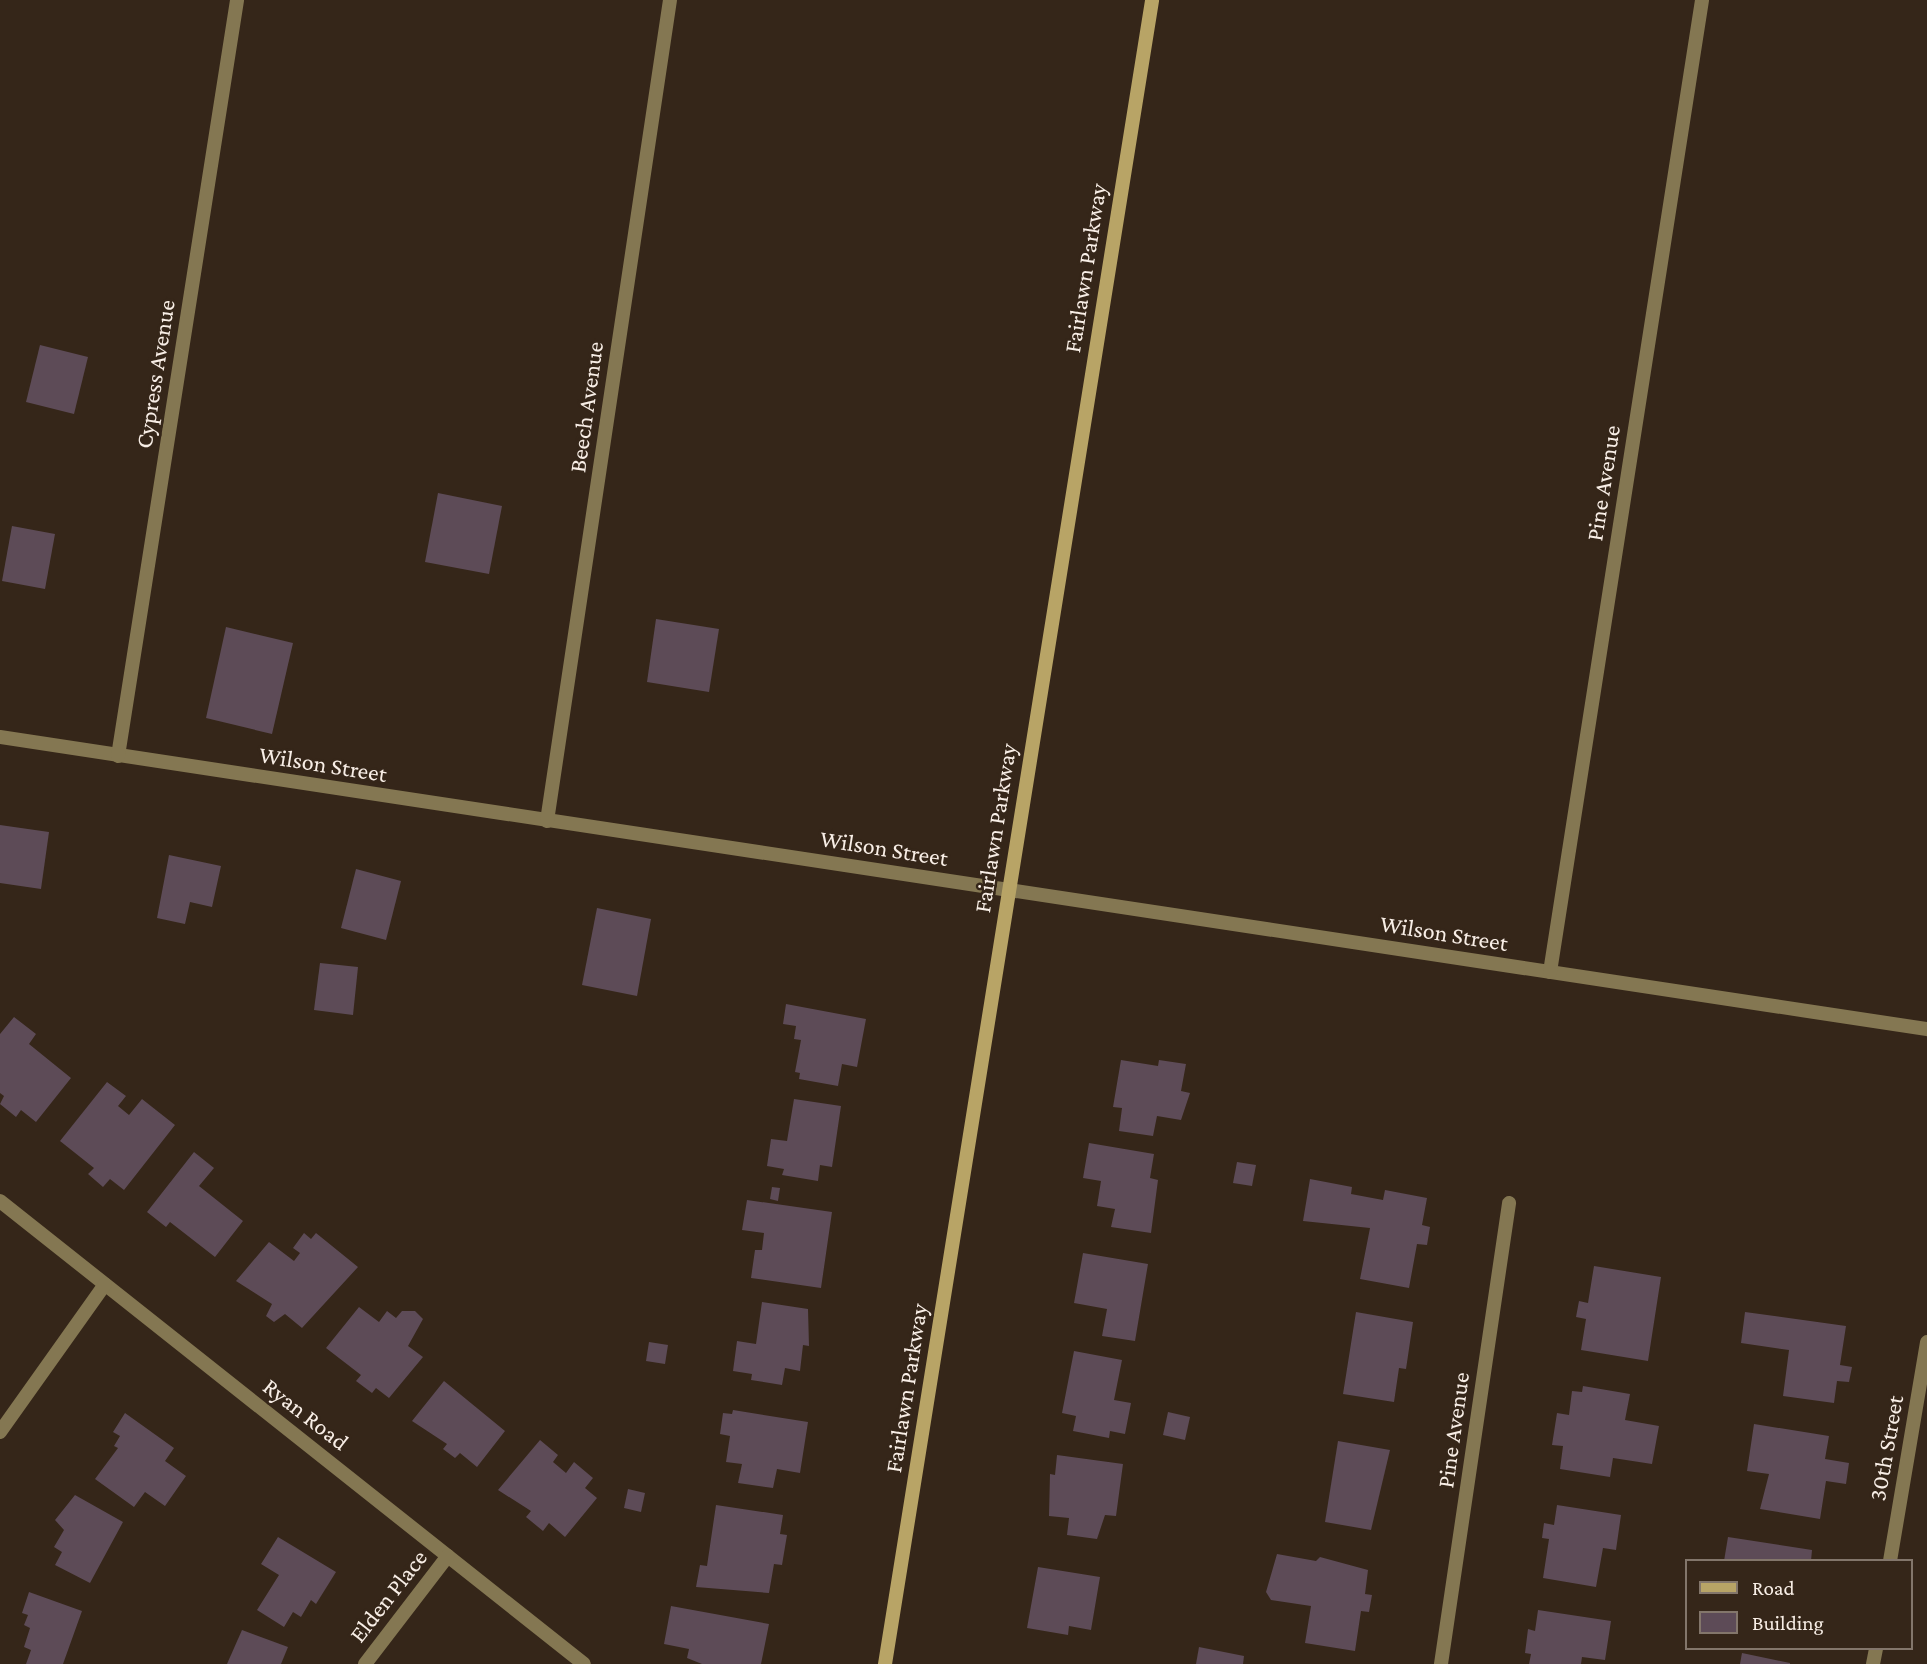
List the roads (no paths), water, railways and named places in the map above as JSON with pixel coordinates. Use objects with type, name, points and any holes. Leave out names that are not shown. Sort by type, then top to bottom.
[{"type":"street","name":"Cypress Avenue","points":[[118,756],[237,0]]},
{"type":"street","name":"Beech Avenue","points":[[547,821],[670,0]]},
{"type":"street","name":"Fairlawn Parkway","points":[[885,1664],[1152,0]]},
{"type":"street","name":"Pine Avenue","points":[[1549,972],[1702,0]]},
{"type":"street","name":"Wilson Street","points":[[0,737],[1927,1029]]},
{"type":"street","name":"Ryan Road","points":[[0,1201],[584,1664]]},
{"type":"street","name":"Pine Avenue","points":[[1441,1664],[1509,1203]]},
{"type":"street","points":[[0,1432],[105,1284]]},
{"type":"street","name":"30th Street","points":[[1890,1559],[1927,1342]]},
{"type":"street","name":"Elden Place","points":[[365,1664],[448,1556]]}]
